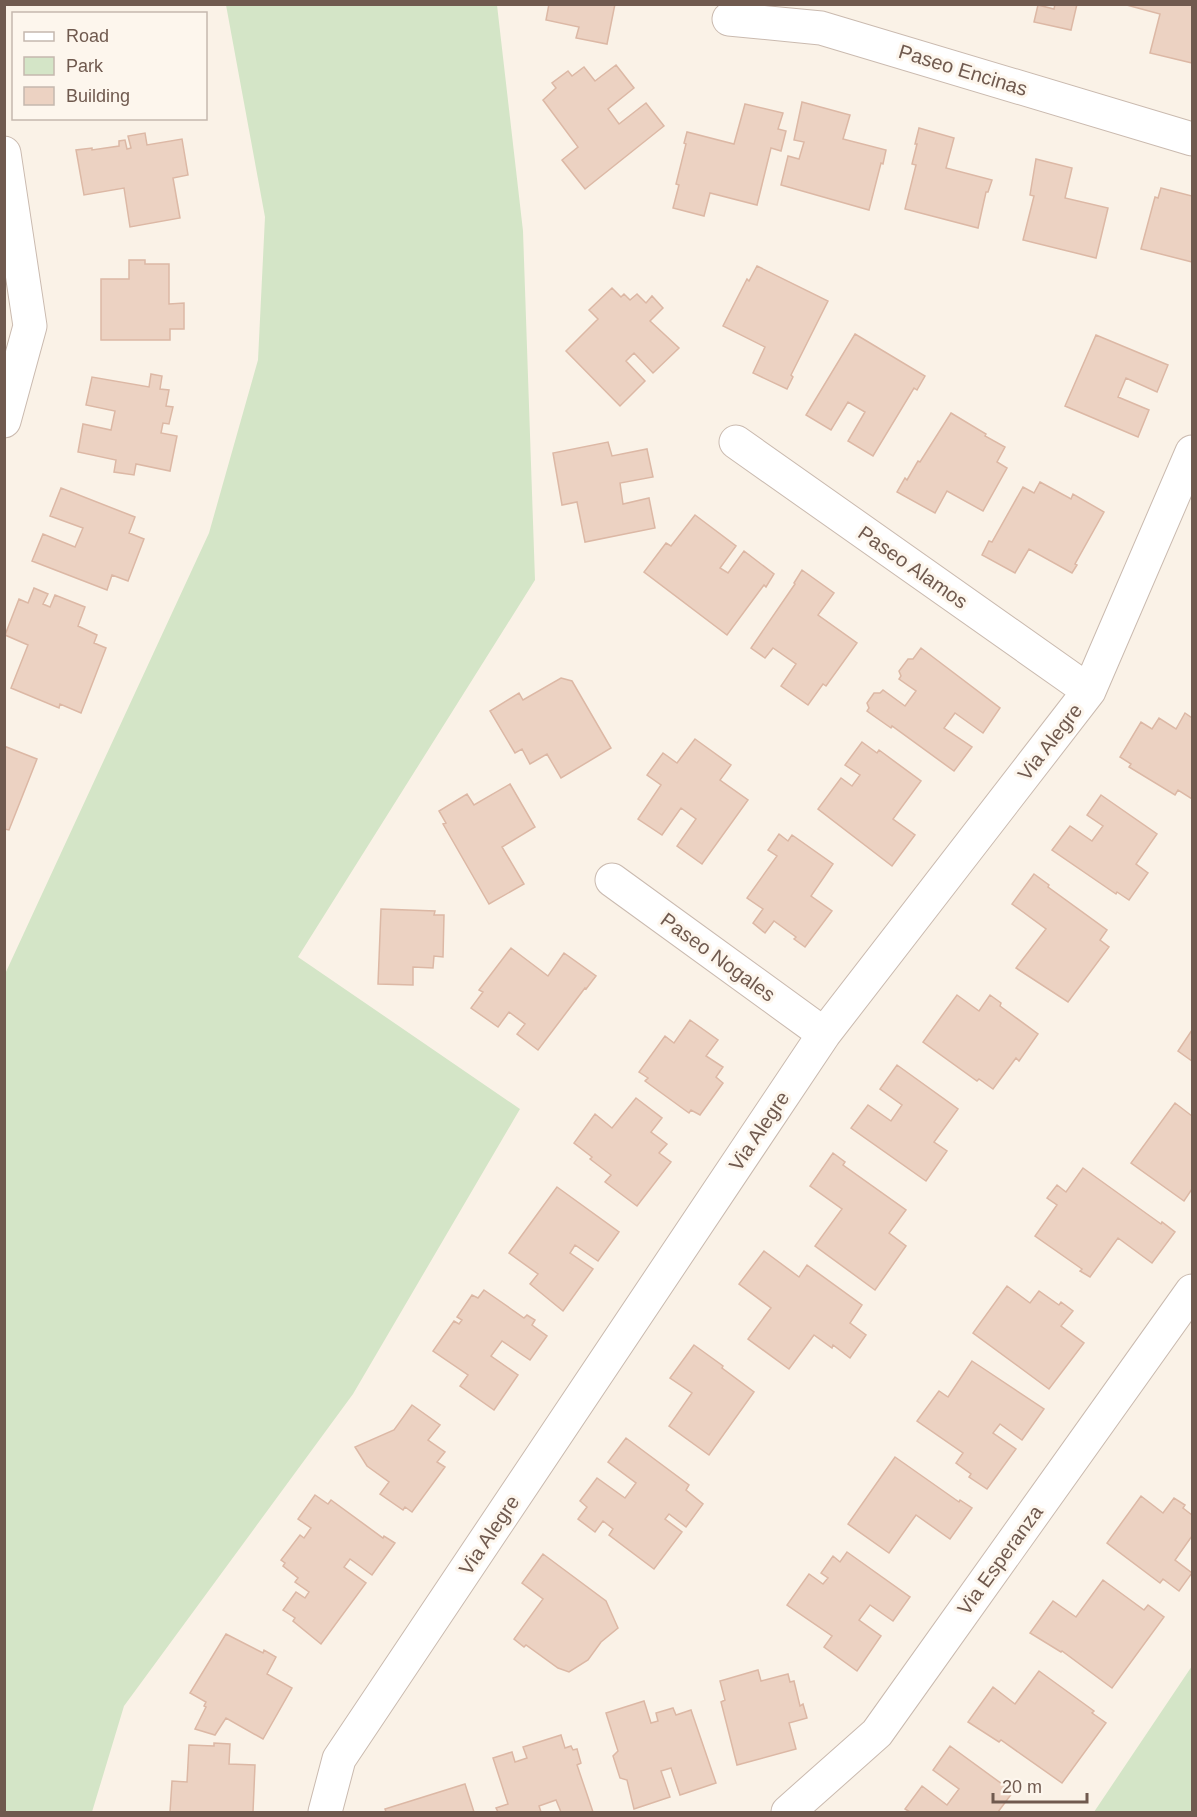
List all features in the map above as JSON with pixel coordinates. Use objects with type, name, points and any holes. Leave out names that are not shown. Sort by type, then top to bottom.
[{"type":"street","name":"Paseo Encinas","points":[[729,19],[821,28],[1192,139]]},
{"type":"street","points":[[4,153],[30,326],[4,421]]},
{"type":"street","name":"Paseo Alamos","points":[[736,442],[1089,692]]},
{"type":"street","name":"Via Alegre","points":[[325,1812],[339,1759],[824,1034],[1089,692],[1192,452]]},
{"type":"street","name":"Paseo Nogales","points":[[612,880],[824,1034]]},
{"type":"street","name":"Via Esperanza","points":[[788,1812],[877,1733],[1192,1291]]},
{"type":"green space","points":[[226,5],[497,5],[523,231],[535,580],[298,957],[520,1109],[353,1394],[124,1706],[92,1812],[5,1812],[5,974],[209,533],[258,360],[265,217]]},
{"type":"green space","points":[[1192,1666],[1192,1812],[1094,1812]]},
{"type":"building","points":[[549,4],[615,4],[607,44],[576,38],[579,27],[546,20]]},
{"type":"building","points":[[1055,4],[1077,4],[1071,30],[1034,22],[1038,5],[1054,9]]},
{"type":"building","points":[[1123,4],[1192,4],[1192,63],[1150,53],[1160,14]]},
{"type":"building","points":[[616,65],[634,88],[608,109],[619,124],[646,103],[664,126],[585,189],[562,160],[578,147],[543,100],[556,88],[552,83],[568,71],[572,76],[584,67],[595,81]]},
{"type":"building","points":[[802,102],[850,115],[843,139],[886,150],[869,210],[781,185],[788,156],[799,159],[804,142],[794,140]]},
{"type":"building","points":[[745,104],[783,113],[778,129],[786,131],[781,151],[771,148],[757,205],[710,193],[704,216],[673,208],[687,132],[734,144]]},
{"type":"building","points":[[919,128],[954,138],[946,168],[992,180],[986,192],[978,228],[905,209],[916,165],[912,164]]},
{"type":"building","points":[[145,133],[147,145],[182,139],[188,175],[173,178],[180,218],[130,227],[124,188],[84,195],[76,150],[119,146],[119,141],[125,140],[127,149],[131,148],[128,136]]},
{"type":"building","points":[[1036,159],[1072,168],[1065,198],[1108,208],[1096,258],[1023,240],[1034,196],[1030,195]]},
{"type":"building","points":[[1161,188],[1192,196],[1192,262],[1141,249],[1155,197],[1158,198]]},
{"type":"building","points":[[129,260],[145,260],[145,264],[169,264],[169,304],[184,303],[184,329],[170,329],[170,340],[101,340],[101,279],[129,279]]},
{"type":"building","points":[[757,266],[828,301],[791,375],[793,377],[787,389],[753,373],[765,347],[723,326],[747,279],[749,281]]},
{"type":"building","points":[[612,288],[621,297],[624,294],[630,300],[637,294],[646,303],[652,296],[663,308],[650,321],[679,348],[653,373],[634,353],[626,361],[645,381],[620,406],[566,351],[598,319],[589,310]]},
{"type":"building","points":[[855,334],[925,376],[917,390],[914,388],[873,456],[848,441],[865,412],[848,402],[831,430],[806,415]]},
{"type":"building","points":[[1096,335],[1168,365],[1157,392],[1126,378],[1118,397],[1149,410],[1138,437],[1065,406]]},
{"type":"building","points":[[151,374],[162,376],[160,389],[169,390],[166,406],[173,407],[169,424],[163,423],[161,433],[177,436],[170,471],[136,464],[134,475],[114,472],[116,460],[78,452],[83,424],[111,430],[115,411],[86,405],[92,377],[149,387]]},
{"type":"building","points":[[951,413],[1005,447],[997,462],[1007,468],[983,511],[947,491],[935,513],[897,492],[918,461],[920,462]]},
{"type":"building","points":[[608,442],[612,456],[647,449],[653,477],[620,483],[623,504],[649,498],[655,528],[585,542],[577,502],[562,505],[553,453]]},
{"type":"building","points":[[1040,482],[1071,499],[1073,494],[1104,512],[1072,573],[1029,549],[1015,573],[982,555],[989,541],[992,542],[1023,487],[1034,493]]},
{"type":"building","points":[[61,488],[135,517],[129,533],[144,539],[128,581],[112,575],[107,590],[32,561],[43,534],[75,547],[83,528],[50,516]]},
{"type":"building","points":[[695,515],[736,546],[720,568],[728,573],[744,551],[774,574],[727,635],[644,572],[666,543],[671,546]]},
{"type":"building","points":[[802,570],[834,593],[818,615],[857,643],[826,686],[823,684],[808,705],[781,686],[796,664],[773,648],[765,658],[751,648],[795,584]]},
{"type":"building","points":[[34,588],[48,594],[43,604],[50,607],[55,595],[85,607],[78,626],[97,635],[94,643],[106,648],[81,713],[60,704],[59,708],[11,688],[28,645],[5,635],[19,599],[28,603]]},
{"type":"building","points":[[921,648],[1000,708],[983,733],[955,713],[944,728],[972,747],[954,771],[892,726],[891,728],[867,711],[869,708],[867,703],[874,693],[880,693],[883,690],[905,706],[916,691],[899,679],[901,676],[899,671],[908,659],[913,659]]},
{"type":"building","points":[[561,678],[572,681],[611,748],[561,778],[547,754],[530,764],[522,749],[515,753],[490,711],[519,693],[523,700]]},
{"type":"building","points":[[1185,713],[1192,718],[1192,799],[1178,790],[1175,795],[1129,767],[1131,764],[1120,757],[1141,722],[1152,729],[1159,718],[1176,729]]},
{"type":"building","points":[[695,739],[731,765],[720,780],[748,800],[702,864],[677,846],[696,819],[681,808],[662,835],[638,819],[661,785],[647,775],[663,753],[677,763]]},
{"type":"building","points":[[862,742],[877,753],[879,750],[921,781],[893,819],[915,835],[892,866],[818,809],[841,778],[852,786],[860,775],[845,765]]},
{"type":"building","points":[[4,746],[37,759],[9,830],[4,829]]},
{"type":"building","points":[[510,784],[535,827],[502,847],[524,884],[489,904],[443,824],[446,823],[439,811],[467,794],[474,805]]},
{"type":"building","points":[[1101,795],[1157,834],[1136,864],[1148,873],[1129,900],[1117,892],[1116,894],[1052,850],[1070,826],[1092,841],[1103,826],[1087,815]]},
{"type":"building","points":[[779,834],[788,841],[792,835],[833,864],[811,896],[832,911],[805,947],[794,939],[796,937],[774,921],[765,933],[753,923],[763,909],[747,898],[777,856],[768,850]]},
{"type":"building","points":[[1034,874],[1107,930],[1100,940],[1109,947],[1068,1002],[1016,968],[1046,929],[1012,904]]},
{"type":"building","points":[[381,909],[435,911],[434,915],[444,915],[443,957],[434,956],[433,968],[413,967],[413,985],[378,984]]},
{"type":"building","points":[[511,948],[548,976],[564,953],[596,976],[538,1050],[517,1034],[525,1024],[509,1012],[498,1027],[471,1008],[483,992],[479,990]]},
{"type":"building","points":[[957,995],[979,1011],[990,995],[1001,1003],[1000,1006],[1038,1034],[1019,1061],[1016,1058],[993,1089],[979,1079],[977,1081],[923,1042]]},
{"type":"building","points":[[690,1020],[718,1040],[706,1056],[723,1067],[716,1077],[723,1083],[700,1115],[691,1110],[689,1113],[645,1081],[648,1078],[639,1072],[665,1036],[674,1043]]},
{"type":"building","points":[[1192,1030],[1192,1061],[1178,1051]]},
{"type":"building","points":[[897,1065],[958,1109],[934,1142],[947,1151],[926,1181],[851,1128],[868,1105],[891,1121],[902,1105],[880,1089]]},
{"type":"building","points":[[636,1098],[662,1118],[651,1132],[667,1144],[659,1153],[671,1162],[637,1206],[605,1182],[611,1175],[574,1143],[595,1114],[612,1128]]},
{"type":"building","points":[[1175,1103],[1192,1116],[1192,1189],[1184,1201],[1131,1163]]},
{"type":"building","points":[[833,1153],[845,1162],[843,1165],[906,1210],[889,1233],[906,1246],[875,1290],[815,1246],[842,1209],[810,1186]]},
{"type":"building","points":[[1083,1168],[1175,1232],[1152,1263],[1118,1238],[1090,1277],[1035,1236],[1057,1205],[1047,1198],[1057,1185],[1066,1192]]},
{"type":"building","points":[[557,1187],[619,1232],[598,1261],[575,1245],[570,1253],[593,1269],[563,1311],[530,1284],[538,1274],[509,1253]]},
{"type":"building","points":[[764,1251],[799,1277],[807,1265],[862,1305],[850,1323],[866,1335],[850,1358],[833,1345],[832,1348],[814,1335],[789,1369],[748,1339],[771,1308],[739,1284]]},
{"type":"building","points":[[1007,1286],[1030,1303],[1039,1291],[1059,1305],[1061,1302],[1073,1311],[1061,1326],[1084,1343],[1049,1389],[973,1333]]},
{"type":"building","points":[[484,1290],[524,1318],[527,1315],[535,1320],[532,1325],[547,1336],[530,1360],[502,1341],[491,1356],[518,1375],[494,1410],[460,1386],[468,1375],[433,1351],[454,1321],[459,1324],[462,1320],[457,1317],[472,1295],[478,1298]]},
{"type":"building","points":[[694,1345],[754,1392],[709,1455],[669,1426],[692,1393],[670,1378]]},
{"type":"building","points":[[972,1361],[1044,1409],[1022,1440],[1000,1424],[993,1433],[1016,1449],[987,1489],[969,1477],[971,1474],[956,1463],[963,1453],[917,1421],[939,1391],[948,1397]]},
{"type":"building","points":[[412,1405],[440,1425],[428,1440],[445,1452],[437,1462],[445,1467],[412,1512],[405,1507],[403,1510],[380,1494],[389,1482],[367,1466],[355,1447],[394,1430]]},
{"type":"building","points":[[626,1438],[689,1485],[686,1490],[703,1504],[686,1527],[669,1514],[665,1519],[682,1532],[654,1569],[609,1535],[613,1529],[603,1521],[595,1532],[578,1519],[587,1507],[580,1501],[597,1478],[625,1498],[636,1483],[608,1462]]},
{"type":"building","points":[[895,1457],[959,1502],[960,1500],[972,1508],[950,1539],[916,1515],[889,1553],[848,1524]]},
{"type":"building","points":[[315,1495],[328,1504],[331,1500],[383,1538],[384,1536],[395,1543],[372,1575],[350,1559],[344,1567],[366,1583],[321,1644],[293,1621],[295,1618],[283,1610],[296,1592],[305,1598],[309,1592],[295,1582],[298,1578],[283,1566],[285,1563],[281,1560],[300,1535],[304,1538],[311,1528],[298,1519]]},
{"type":"building","points":[[1141,1496],[1163,1513],[1174,1498],[1185,1505],[1183,1508],[1192,1515],[1192,1536],[1175,1560],[1192,1573],[1179,1591],[1163,1579],[1160,1583],[1107,1543]]},
{"type":"building","points":[[847,1552],[910,1597],[893,1621],[870,1605],[859,1620],[881,1636],[857,1671],[824,1647],[832,1636],[787,1605],[809,1574],[823,1584],[828,1578],[821,1573],[833,1556],[840,1562]]},
{"type":"building","points":[[543,1554],[606,1601],[618,1628],[601,1642],[588,1660],[569,1672],[558,1668],[514,1639],[543,1599],[522,1583]]},
{"type":"building","points":[[1103,1580],[1144,1610],[1148,1605],[1164,1617],[1112,1688],[1062,1651],[1030,1633],[1053,1601],[1076,1617]]},
{"type":"building","points":[[226,1634],[276,1657],[267,1674],[292,1688],[263,1739],[226,1718],[215,1735],[195,1729],[206,1707],[204,1706],[206,1702],[190,1693]]},
{"type":"building","points":[[758,1670],[761,1681],[788,1674],[790,1682],[794,1681],[800,1706],[803,1704],[807,1718],[789,1723],[796,1749],[737,1765],[721,1702],[725,1700],[720,1681]]},
{"type":"building","points":[[1039,1671],[1094,1711],[1092,1713],[1106,1723],[1062,1783],[1001,1740],[999,1742],[968,1722],[993,1687],[1015,1704]]},
{"type":"building","points":[[644,1701],[651,1723],[658,1721],[656,1713],[673,1708],[676,1715],[691,1710],[716,1783],[680,1795],[671,1768],[661,1771],[670,1797],[634,1809],[627,1780],[620,1778],[613,1756],[618,1751],[606,1713]]},
{"type":"building","points":[[561,1735],[565,1748],[571,1746],[573,1750],[577,1749],[581,1763],[577,1765],[593,1812],[561,1812],[556,1800],[539,1806],[541,1812],[498,1812],[496,1808],[508,1804],[493,1758],[512,1752],[515,1762],[527,1758],[523,1747]]},
{"type":"building","points":[[214,1743],[230,1744],[229,1764],[255,1765],[253,1812],[170,1812],[172,1781],[187,1782],[189,1745],[214,1746]]},
{"type":"building","points":[[950,1746],[1013,1792],[998,1812],[910,1812],[905,1809],[922,1786],[947,1805],[959,1789],[933,1770]]},
{"type":"building","points":[[465,1784],[474,1812],[386,1812],[385,1809]]}]
